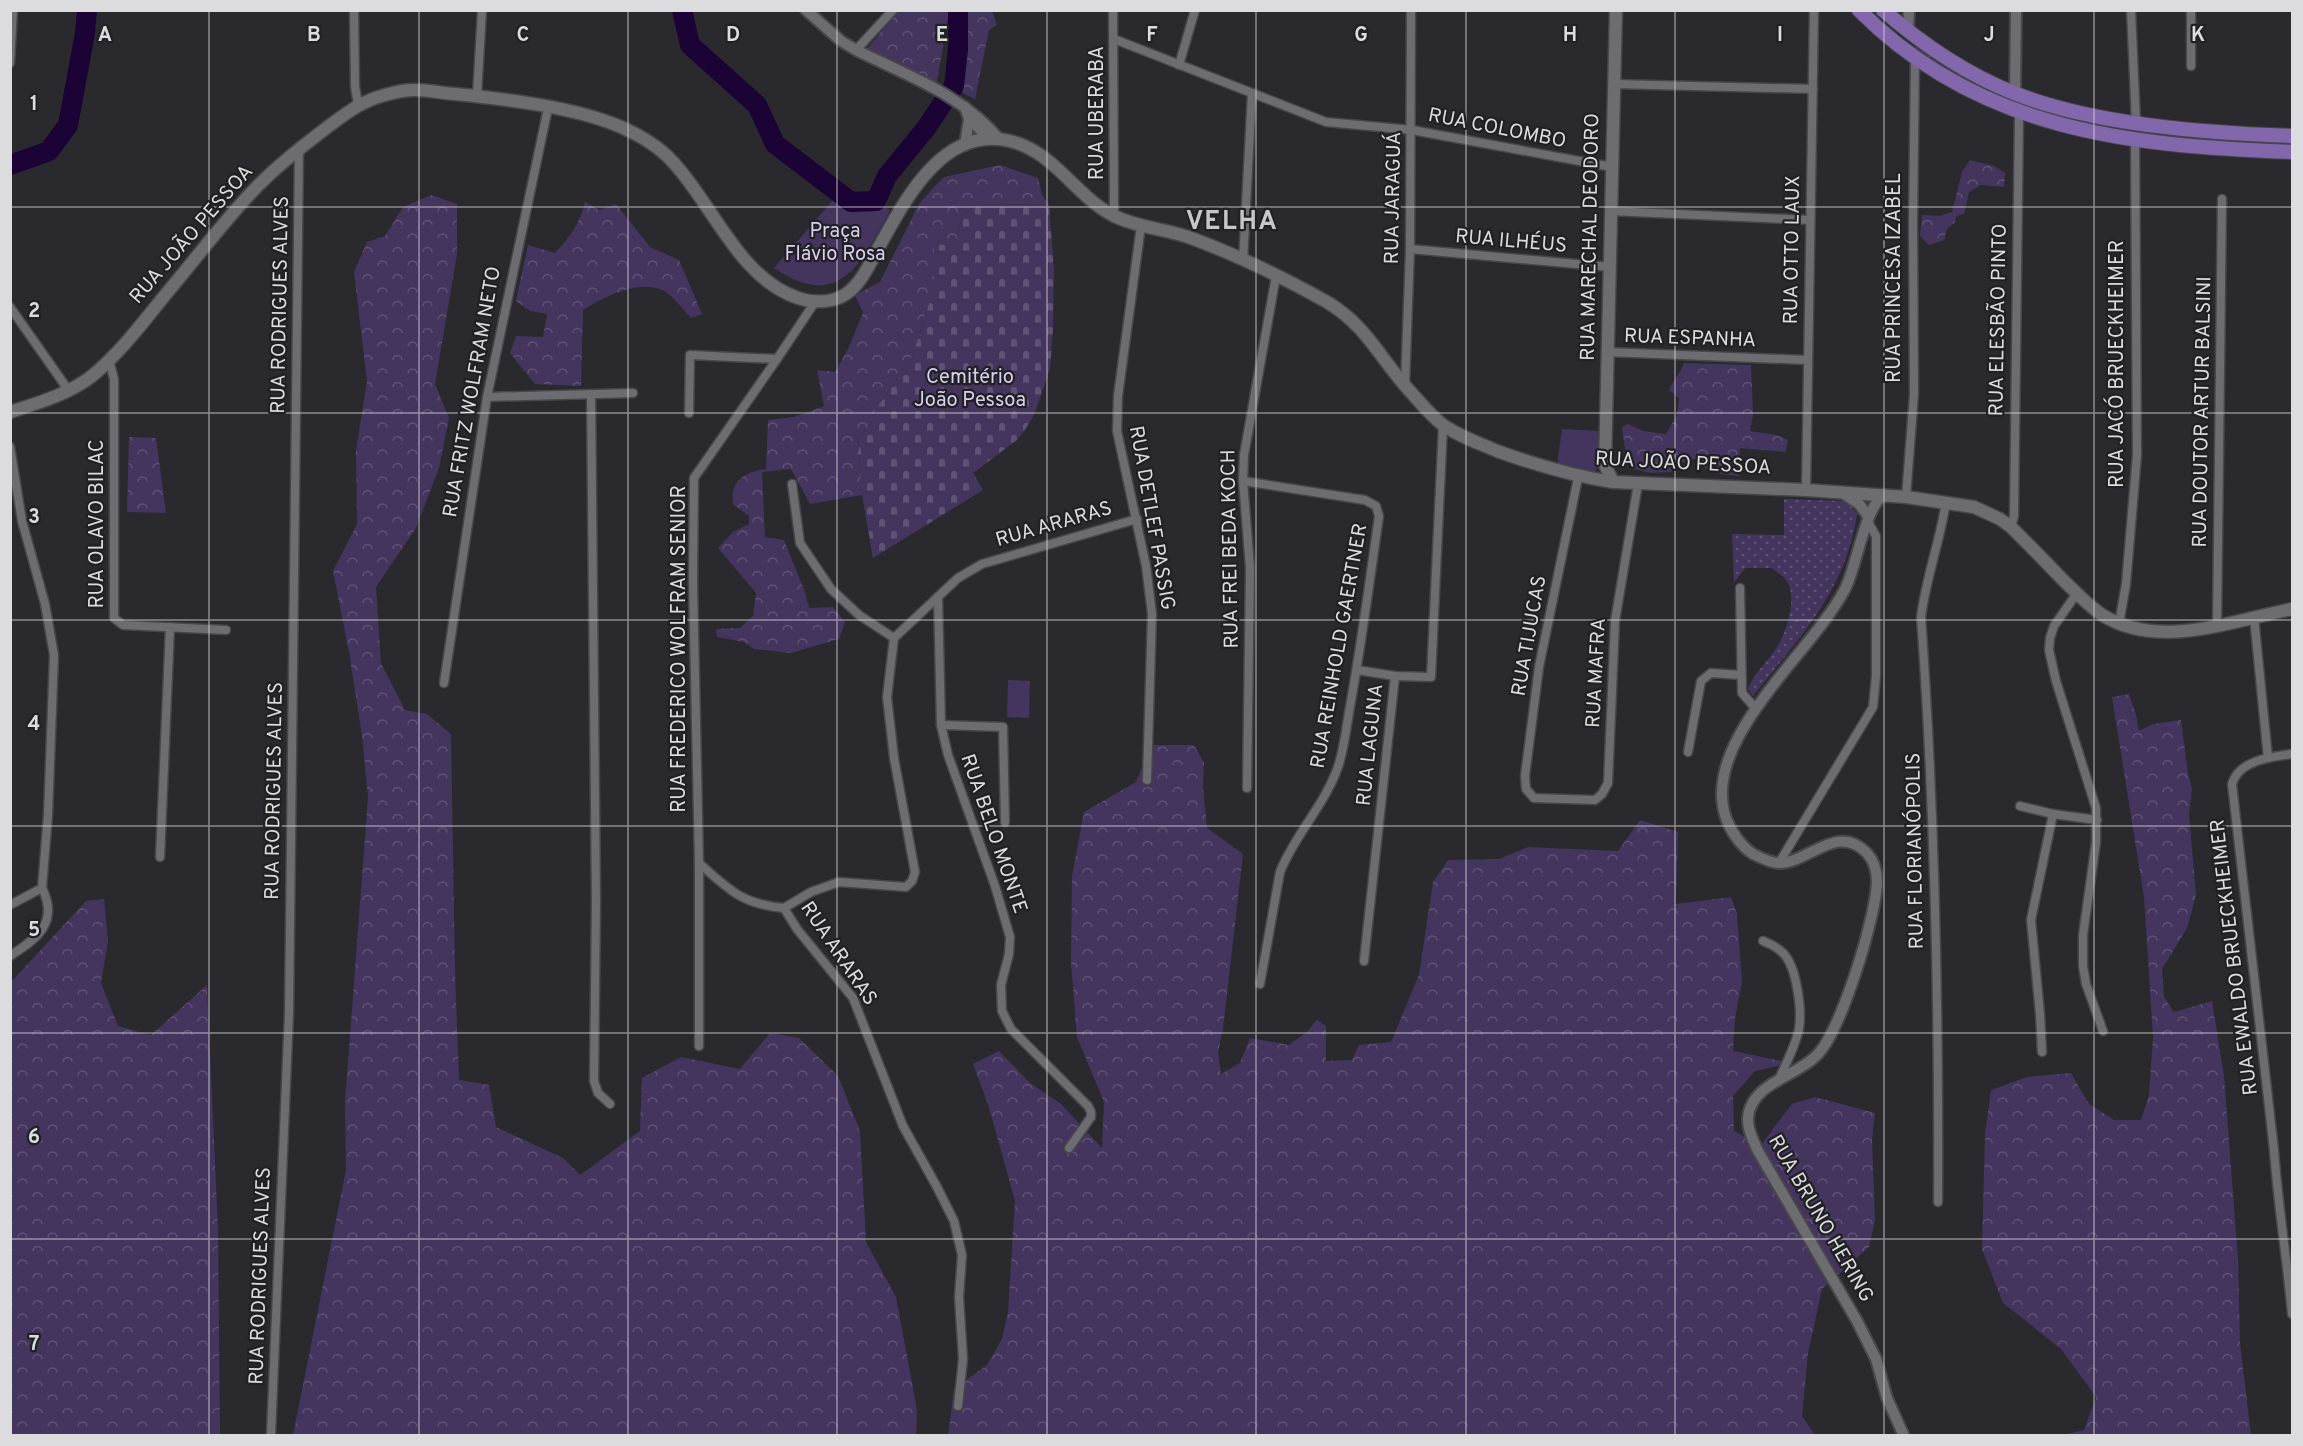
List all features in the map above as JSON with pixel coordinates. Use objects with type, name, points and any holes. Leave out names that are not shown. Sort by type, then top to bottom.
[{"type":"main road","name":"RUA MARECHAL DEODORO","points":[[1613,482],[1605,465],[1616,10]]},
{"type":"main road","points":[[1859,10],[1882,33],[1916,58],[1984,98],[2019,113],[2086,131],[2134,139],[2227,149],[2292,152]]},
{"type":"main road","points":[[1883,10],[1953,63],[2015,94],[2055,107],[2136,122],[2223,133],[2292,136]]},
{"type":"main road","name":"RUA JOÃO PESSOA","points":[[10,412],[69,391],[92,376],[109,360],[248,196],[299,148],[358,104],[391,93],[412,90],[477,96],[548,108],[594,118],[621,127],[647,141],[669,157],[752,267],[782,291],[815,302],[830,301],[845,295],[857,284],[902,205],[919,180],[939,161],[968,144],[994,139],[1024,145],[1048,159],[1089,200],[1114,216],[1141,226],[1185,236],[1276,276],[1342,313],[1377,346],[1405,385],[1443,425],[1473,441],[1532,464],[1584,479],[1613,482],[1884,495],[1946,502],[1981,510],[2011,527],[2092,608],[2119,624],[2155,632],[2217,625],[2292,609]]},
{"type":"main road","points":[[1584,479],[1605,465]]},
{"type":"street","points":[[10,63],[13,10]]},
{"type":"street","points":[[354,10],[358,104]]},
{"type":"street","points":[[477,96],[482,10]]},
{"type":"street","points":[[806,10],[856,51],[961,104],[980,125],[980,129],[994,139]]},
{"type":"street","points":[[856,51],[893,10]]},
{"type":"street","name":"RUA UBERABA","points":[[1113,10],[1114,216]]},
{"type":"street","points":[[1179,65],[1195,10]]},
{"type":"street","name":"RUA JARAGUÁ","points":[[1405,385],[1412,130],[1411,10]]},
{"type":"street","name":"RUA OTTO LAUX","points":[[1806,490],[1815,10]]},
{"type":"street","points":[[1908,31],[1909,10]]},
{"type":"street","points":[[2015,94],[2016,10]]},
{"type":"street","points":[[2131,10],[2136,122]]},
{"type":"street","points":[[2191,10],[2191,66]]},
{"type":"street","name":"RUA COLOMBO","points":[[1114,39],[1326,122],[1412,130],[1612,167]]},
{"type":"street","name":"RUA PRINCESA IZABEL","points":[[1906,497],[1914,394],[1913,210],[1916,58]]},
{"type":"street","points":[[1614,84],[1813,89]]},
{"type":"street","points":[[1243,261],[1252,93]]},
{"type":"street","name":"RUA FRITZ WOLFRAM NETO","points":[[444,683],[487,397],[548,108]]},
{"type":"street","name":"RUA ELESBÃO PINTO","points":[[2011,527],[2014,516],[2019,113]]},
{"type":"street","points":[[972,116],[994,139]]},
{"type":"street","points":[[968,144],[972,116]]},
{"type":"street","points":[[968,144],[980,129]]},
{"type":"street","name":"RUA JACÓ BRUECKHEIMER","points":[[2119,624],[2126,584],[2137,455],[2134,139]]},
{"type":"street","name":"RUA RODRIGUES ALVES","points":[[271,1434],[289,1012],[299,148]]},
{"type":"street","name":"RUA DOUTOR ARTUR BALSINI","points":[[2217,625],[2222,199]]},
{"type":"street","points":[[1611,211],[1810,220]]},
{"type":"street","name":"RUA DETLEF PASSIG","points":[[1141,226],[1118,396],[1117,431],[1146,566],[1152,614],[1147,780]]},
{"type":"street","name":"RUA ILHÉUS","points":[[1410,249],[1610,267]]},
{"type":"street","name":"RUA FREI BEDA KOCH","points":[[1247,788],[1250,568],[1244,455],[1276,276]]},
{"type":"street","name":"RUA FREDERICO WOLFRAM SENIOR","points":[[699,1046],[699,863],[693,583],[694,478],[815,302]]},
{"type":"street","points":[[10,307],[69,391]]},
{"type":"street","name":"RUA ESPANHA","points":[[1607,352],[1807,360]]},
{"type":"street","points":[[689,413],[690,355],[777,359]]},
{"type":"street","name":"RUA OLAVO BILAC","points":[[109,360],[114,379],[114,618],[123,625],[170,627]]},
{"type":"street","points":[[487,397],[633,393]]},
{"type":"street","points":[[591,394],[596,902],[594,1081],[598,1093],[610,1104]]},
{"type":"street","name":"RUA LAGUNA","points":[[1364,961],[1395,676],[1431,677],[1443,425]]},
{"type":"street","points":[[10,447],[21,520],[45,604],[54,655],[48,815],[42,888],[50,903],[47,923],[29,944],[10,956]]},
{"type":"street","name":"RUA TIJUCAS","points":[[1534,798],[1526,789],[1525,776],[1538,678],[1584,479]]},
{"type":"street","name":"RUA REINHOLD GAERTNER","points":[[1244,481],[1365,500],[1376,506],[1379,516],[1357,670],[1340,762],[1331,786],[1312,820],[1287,854],[1280,872],[1260,984]]},
{"type":"street","points":[[792,484],[800,543],[831,589],[859,615],[894,638]]},
{"type":"street","name":"RUA MAFRA","points":[[1534,798],[1594,800],[1602,794],[1608,783],[1615,621],[1638,484]]},
{"type":"street","points":[[1841,492],[1859,504],[1868,518],[1875,536],[1876,676],[1873,707],[1779,863],[1760,858],[1747,850],[1731,829],[1721,801],[1721,784],[1737,740],[1756,709],[1840,597],[1855,564],[1868,518],[1875,501],[1884,495]]},
{"type":"street","name":"RUA FLORIANÓPOLIS","points":[[1938,1202],[1931,762],[1921,618],[1923,599],[1942,531],[1946,502]]},
{"type":"street","name":"RUA ARARAS","points":[[958,1406],[963,1359],[959,1297],[962,1255],[954,1221],[903,1126],[854,998],[797,929],[784,908],[811,892],[839,882],[906,887],[912,881],[915,872],[894,758],[887,698],[894,638],[958,578],[982,564],[1137,519]]},
{"type":"street","points":[[1740,588],[1742,693],[1756,709]]},
{"type":"street","points":[[2077,593],[2054,626],[2049,650],[2056,681],[2096,808],[2097,820],[2083,935],[2083,966],[2086,984],[2103,1031]]},
{"type":"street","name":"RUA BELO MONTE","points":[[938,597],[941,725],[948,755],[995,886],[1010,937],[1009,954],[1001,985],[1002,1011],[1011,1029],[1088,1106],[1091,1112],[1091,1117],[1069,1148]]},
{"type":"street","points":[[2254,617],[2268,758]]},
{"type":"street","points":[[160,857],[170,627],[226,630]]},
{"type":"street","points":[[1357,670],[1395,676]]},
{"type":"street","points":[[1688,752],[1701,681],[1711,673],[1741,675]]},
{"type":"street","points":[[941,725],[1003,727],[1005,822]]},
{"type":"street","name":"RUA EWALDO BRUECKHEIMER","points":[[2292,754],[2268,758],[2239,770],[2232,784],[2292,1314]]},
{"type":"street","points":[[2020,806],[2097,820]]},
{"type":"street","points":[[2042,1052],[2031,920],[2054,814]]},
{"type":"street","name":"RUA BRUNO HERING","points":[[1779,863],[1826,844],[1840,841],[1861,847],[1876,868],[1875,902],[1858,962],[1830,1036],[1818,1054],[1803,1068],[1760,1093],[1753,1101],[1749,1111],[1748,1129],[1758,1151],[1857,1321],[1876,1359],[1890,1408],[1904,1436]]},
{"type":"street","points":[[699,863],[732,892],[761,906],[784,908]]},
{"type":"street","points":[[10,905],[42,888]]},
{"type":"street","points":[[1763,941],[1776,946],[1785,954],[1791,966],[1800,1009],[1796,1041],[1778,1081]]},
{"type":"green space","points":[[898,11],[949,11],[937,82],[867,49]]},
{"type":"green space","points":[[964,11],[992,11],[997,25],[989,30],[975,99],[957,90]]},
{"type":"green space","points":[[1916,46],[1957,72],[2017,100],[2292,142],[2292,145],[2184,139],[2072,121],[2006,100],[1982,89],[1936,63],[1915,48]]},
{"type":"green space","points":[[1970,160],[1994,166],[2005,173],[2004,187],[1981,185],[1969,192],[1964,214],[1956,216],[1955,222],[1947,229],[1944,240],[1929,245],[1920,236],[1922,215],[1939,216],[1952,212],[1962,172]]},
{"type":"green space","points":[[1000,165],[1038,178],[1042,195],[1049,205],[977,204],[963,215],[954,244],[934,245],[934,288],[912,357],[876,409],[870,426],[858,438],[862,495],[810,504],[791,469],[762,472],[765,537],[784,540],[809,608],[833,607],[845,622],[839,639],[791,653],[754,649],[744,642],[717,637],[716,629],[740,628],[753,616],[756,593],[718,548],[733,532],[749,524],[749,516],[733,504],[734,489],[740,479],[746,475],[766,469],[768,420],[794,417],[824,406],[817,370],[835,372],[848,349],[863,313],[855,295],[880,282],[919,204],[934,187],[944,177]]},
{"type":"green space","points":[[431,195],[457,204],[457,254],[435,384],[449,418],[439,468],[416,528],[376,587],[381,663],[405,710],[427,714],[451,734],[459,1080],[489,1085],[496,1127],[563,1158],[580,1175],[640,1131],[642,1078],[681,1057],[740,1069],[770,1033],[799,1038],[838,1076],[860,1131],[866,1242],[896,1297],[917,1410],[916,1435],[293,1435],[346,1170],[345,1102],[368,797],[362,736],[349,652],[333,571],[357,524],[356,450],[367,381],[354,272],[367,242],[385,236],[403,207]]},
{"type":"green space","name":"Praça Flávio Rosa","points":[[833,200],[861,208],[878,204],[890,210],[858,263],[846,275],[832,283],[816,285],[797,281],[774,268]]},
{"type":"green space","points":[[585,202],[599,210],[616,204],[650,247],[679,260],[702,314],[691,318],[671,296],[655,288],[634,288],[611,295],[583,310],[581,386],[535,384],[510,353],[516,336],[543,337],[547,314],[530,311],[516,301],[528,245],[555,253],[574,229]]},
{"type":"green space","name":"Cemitério João Pessoa","points":[[977,204],[1049,205],[1054,270],[1050,369],[1034,415],[1025,430],[1017,440],[973,473],[983,490],[873,558],[862,495],[858,438],[870,426],[876,409],[912,357],[934,288],[934,245],[954,244],[963,215]]},
{"type":"green space","points":[[1684,363],[1751,365],[1753,415],[1750,431],[1776,435],[1788,440],[1786,452],[1740,448],[1739,476],[1721,474],[1705,468],[1702,459],[1685,461],[1671,472],[1651,473],[1633,469],[1625,448],[1622,427],[1628,424],[1643,431],[1666,434],[1677,415],[1679,398],[1669,390]]},
{"type":"green space","points":[[1562,429],[1599,431],[1600,463],[1594,473],[1580,472],[1557,465]]},
{"type":"green space","points":[[129,437],[156,438],[166,513],[127,512]]},
{"type":"green space","points":[[1784,499],[1846,501],[1857,514],[1843,567],[1831,590],[1803,633],[1753,696],[1748,689],[1781,640],[1790,613],[1791,595],[1786,580],[1772,568],[1745,568],[1734,583],[1732,534],[1784,535]]},
{"type":"green space","points":[[1008,680],[1030,681],[1029,718],[1007,717]]},
{"type":"green space","points":[[2129,694],[2139,731],[2153,724],[2181,720],[2192,789],[2189,814],[2196,895],[2187,928],[2162,969],[2164,997],[2174,1012],[2212,1001],[2224,1076],[2238,1259],[2240,1343],[2251,1435],[2063,1435],[2084,1430],[2096,1397],[2061,1349],[2003,1303],[1982,1249],[1985,1134],[1991,1090],[2027,1077],[2071,1073],[2089,1104],[2114,1120],[2141,1120],[2149,1095],[2153,1037],[2144,897],[2112,697]]},
{"type":"green space","points":[[1151,745],[1194,745],[1204,763],[1203,787],[1207,828],[1243,854],[1223,1029],[1218,1052],[1221,1074],[1240,1063],[1250,1038],[1289,1045],[1307,1032],[1317,1020],[1326,1026],[1326,1061],[1352,1060],[1359,1045],[1391,1042],[1419,975],[1433,882],[1448,860],[1499,859],[1528,847],[1618,851],[1640,820],[1678,832],[1676,904],[1731,897],[1737,914],[1742,982],[1735,1018],[1733,1051],[1791,1063],[1755,1071],[1733,1096],[1734,1131],[1761,1145],[1792,1104],[1815,1097],[1875,1113],[1872,1140],[1875,1221],[1869,1247],[1822,1289],[1808,1353],[1802,1416],[1815,1435],[948,1436],[954,1389],[987,1365],[1002,1339],[1008,1312],[1015,1201],[988,1104],[973,1064],[999,1051],[1030,1083],[1061,1104],[1102,1148],[1104,1102],[1077,1037],[1071,963],[1072,876],[1084,812],[1136,782]]},
{"type":"green space","points":[[104,899],[108,941],[101,983],[118,1026],[151,1035],[207,985],[218,1230],[220,1435],[11,1435],[11,982],[86,901]]},
{"type":"waterway","points":[[10,165],[49,151],[68,125],[87,10]]},
{"type":"waterway","points":[[682,10],[690,45],[757,105],[775,144],[851,202],[876,201],[887,176],[927,127],[954,86],[958,49],[958,10]]},
{"type":"district","name":"VELHA","points":[[1232,222]]}]
